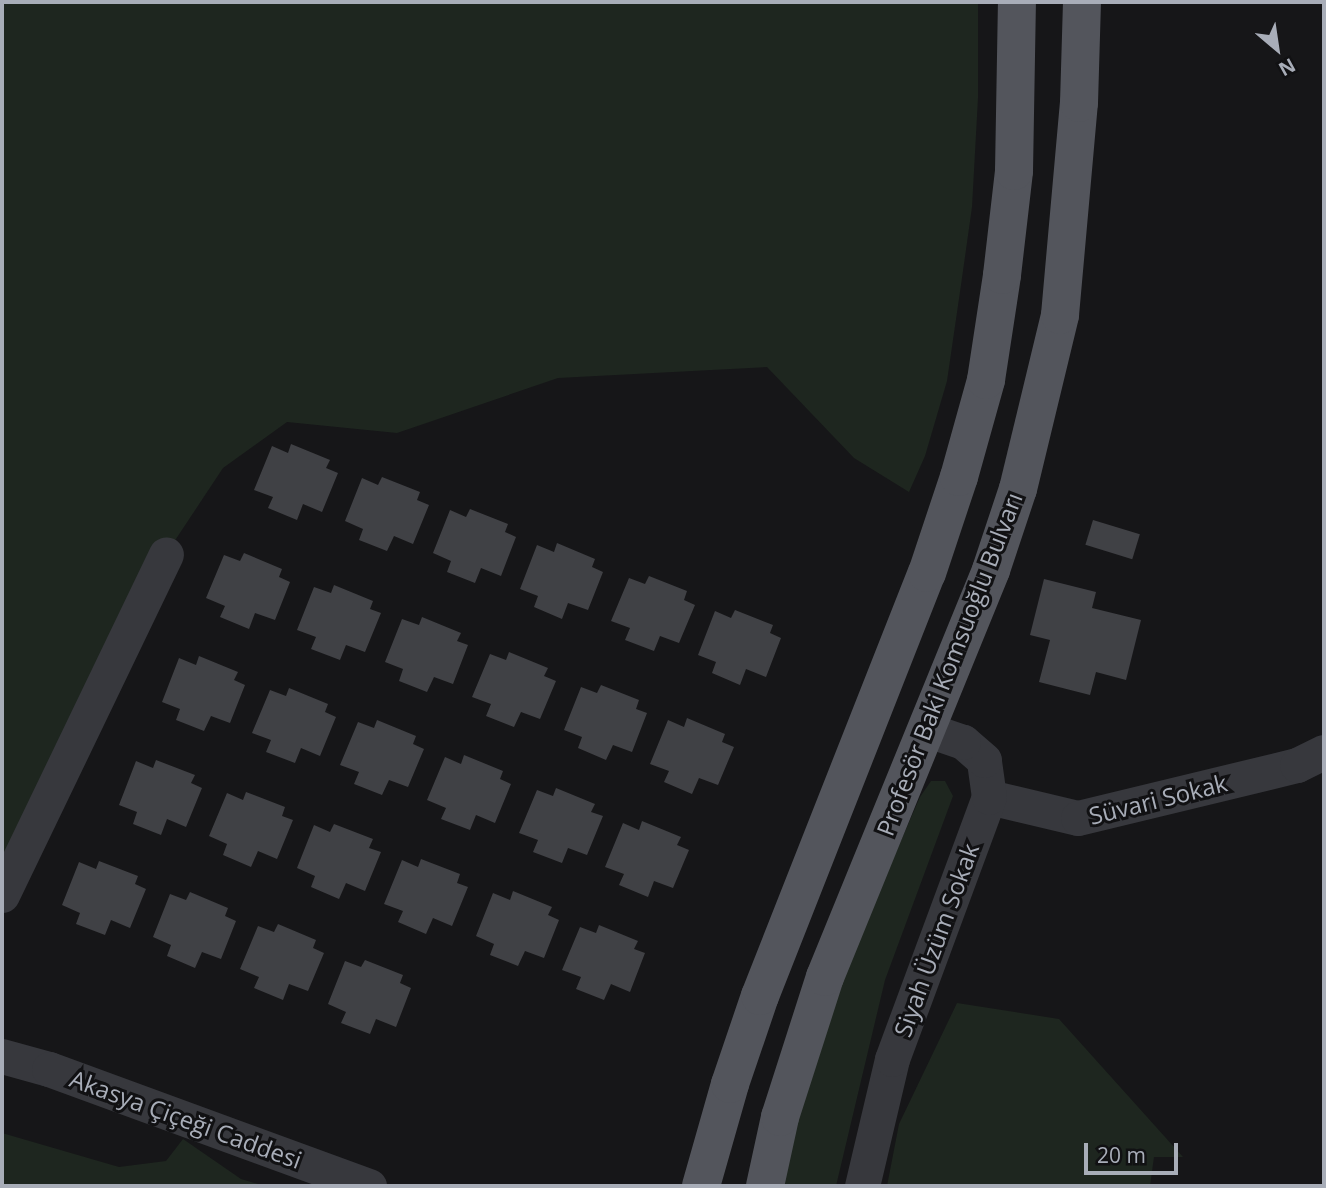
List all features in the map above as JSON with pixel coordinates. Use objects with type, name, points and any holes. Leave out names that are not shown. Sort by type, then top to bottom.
[{"type":"main road","points":[[701,1186],[730,1084],[764,984],[927,573],[959,477],[986,380],[1003,275],[1014,171],[1017,2]]},
{"type":"main road","name":"Profesör Baki Komsuoğlu Bulvarı","points":[[765,1186],[780,1117],[825,977],[991,570],[1018,489],[1057,328],[1079,115],[1082,2]]},
{"type":"street","points":[[2,895],[166,554]]},
{"type":"street","name":"Siyah Üzüm Sokak","points":[[862,1186],[892,1059],[989,797],[984,760],[963,742],[925,729]]},
{"type":"street","name":"Süvari Sokak","points":[[989,797],[1078,818],[1297,765],[1324,752]]},
{"type":"street","name":"Akasya Çiçeği Caddesi","points":[[2,1056],[49,1069],[369,1186]]},
{"type":"shaded area","points":[[2,2],[978,2],[978,98],[972,207],[947,381],[925,456],[909,492],[854,458],[767,367],[558,378],[397,433],[287,422],[223,468],[166,554],[2,895]]},
{"type":"shaded area","points":[[931,781],[945,781],[953,796],[885,980],[836,1186],[782,1186],[801,1100],[852,953],[920,797]]},
{"type":"shaded area","points":[[957,1003],[1059,1019],[1183,1157],[1154,1157],[1150,1186],[887,1186],[899,1124]]},
{"type":"shaded area","points":[[2,1133],[119,1167],[166,1161],[183,1139],[241,1179],[265,1186],[2,1186]]},
{"type":"building","points":[[291,444],[330,460],[326,468],[338,473],[322,512],[303,504],[297,520],[268,508],[273,497],[254,490],[272,446],[288,453]]},
{"type":"building","points":[[382,477],[420,492],[417,500],[429,505],[413,544],[394,536],[387,551],[359,540],[363,529],[345,521],[362,478],[378,485]]},
{"type":"building","points":[[470,509],[508,524],[505,532],[516,537],[501,576],[481,568],[475,583],[447,572],[451,561],[433,553],[450,510],[466,517]]},
{"type":"building","points":[[1093,520],[1140,534],[1132,559],[1085,545]]},
{"type":"building","points":[[557,543],[595,559],[592,567],[603,572],[588,610],[568,603],[562,619],[534,607],[538,596],[520,589],[537,545],[554,552]]},
{"type":"building","points":[[244,553],[282,569],[279,577],[290,582],[275,620],[255,613],[249,629],[220,617],[225,606],[206,598],[224,555],[240,561]]},
{"type":"building","points":[[649,576],[687,591],[684,600],[695,605],[679,643],[660,636],[654,651],[625,640],[630,628],[611,621],[629,578],[645,584]]},
{"type":"building","points":[[1044,579],[1096,592],[1092,608],[1141,620],[1126,680],[1096,672],[1090,695],[1039,682],[1050,640],[1030,635]]},
{"type":"building","points":[[334,585],[373,601],[370,609],[381,613],[365,652],[346,645],[340,660],[311,649],[316,637],[297,630],[314,587],[331,593]]},
{"type":"building","points":[[735,610],[773,625],[770,633],[781,638],[766,677],[746,669],[740,685],[712,673],[716,662],[698,655],[715,611],[731,618]]},
{"type":"building","points":[[422,617],[461,633],[457,641],[468,645],[453,684],[434,677],[427,692],[399,681],[403,669],[385,662],[402,619],[419,625]]},
{"type":"building","points":[[509,652],[548,668],[544,676],[556,681],[540,719],[521,712],[514,727],[486,716],[491,704],[472,697],[490,654],[506,660]]},
{"type":"building","points":[[199,656],[238,672],[234,680],[245,685],[230,723],[211,716],[204,731],[176,720],[180,709],[162,702],[179,658],[196,665]]},
{"type":"building","points":[[601,685],[639,700],[636,709],[647,713],[632,752],[613,745],[606,760],[578,748],[582,737],[564,730],[581,687],[597,693]]},
{"type":"building","points":[[289,688],[328,704],[325,712],[336,717],[320,756],[301,748],[295,763],[266,752],[271,740],[252,733],[270,690],[286,696]]},
{"type":"building","points":[[687,718],[725,734],[722,742],[734,747],[718,785],[699,778],[692,794],[664,782],[669,771],[650,764],[668,720],[684,727]]},
{"type":"building","points":[[377,720],[416,736],[413,744],[424,749],[408,787],[389,780],[382,795],[354,784],[359,772],[340,765],[358,722],[374,728]]},
{"type":"building","points":[[464,755],[503,771],[500,779],[511,784],[495,823],[476,815],[470,830],[441,819],[446,808],[427,800],[445,757],[461,764]]},
{"type":"building","points":[[156,760],[195,775],[191,783],[202,788],[186,827],[167,819],[161,835],[133,824],[137,812],[119,805],[136,761],[153,768]]},
{"type":"building","points":[[556,788],[595,804],[591,812],[603,816],[587,855],[568,848],[562,863],[533,852],[538,840],[519,833],[537,790],[553,796]]},
{"type":"building","points":[[246,792],[285,807],[282,816],[293,820],[277,859],[258,851],[251,867],[223,855],[227,844],[209,836],[227,793],[243,800]]},
{"type":"building","points":[[642,821],[681,837],[677,845],[689,850],[673,888],[654,881],[648,897],[619,885],[624,874],[605,867],[623,823],[639,830]]},
{"type":"building","points":[[334,824],[373,839],[369,848],[381,852],[365,891],[346,883],[339,899],[311,887],[315,876],[297,868],[314,825],[330,832]]},
{"type":"building","points":[[421,859],[460,874],[457,883],[468,887],[452,926],[433,918],[426,934],[398,922],[403,911],[384,904],[402,860],[418,867]]},
{"type":"building","points":[[99,861],[138,876],[135,884],[146,889],[130,928],[111,920],[105,935],[76,924],[80,913],[62,905],[79,862],[96,869]]},
{"type":"building","points":[[513,891],[552,907],[548,915],[559,920],[544,958],[525,951],[518,966],[490,955],[494,944],[476,936],[493,893],[510,900]]},
{"type":"building","points":[[190,892],[228,908],[225,916],[236,921],[221,959],[202,952],[195,968],[167,956],[171,945],[153,937],[170,894],[186,900]]},
{"type":"building","points":[[278,924],[316,940],[313,948],[324,953],[308,991],[289,984],[283,1000],[254,988],[259,977],[240,969],[258,926],[274,932]]},
{"type":"building","points":[[599,925],[638,941],[634,949],[645,953],[630,992],[611,984],[604,1000],[576,989],[581,977],[562,970],[580,927],[596,933]]},
{"type":"building","points":[[365,960],[403,975],[400,983],[411,988],[396,1027],[376,1019],[370,1034],[341,1023],[346,1012],[328,1004],[345,961],[361,967]]}]
